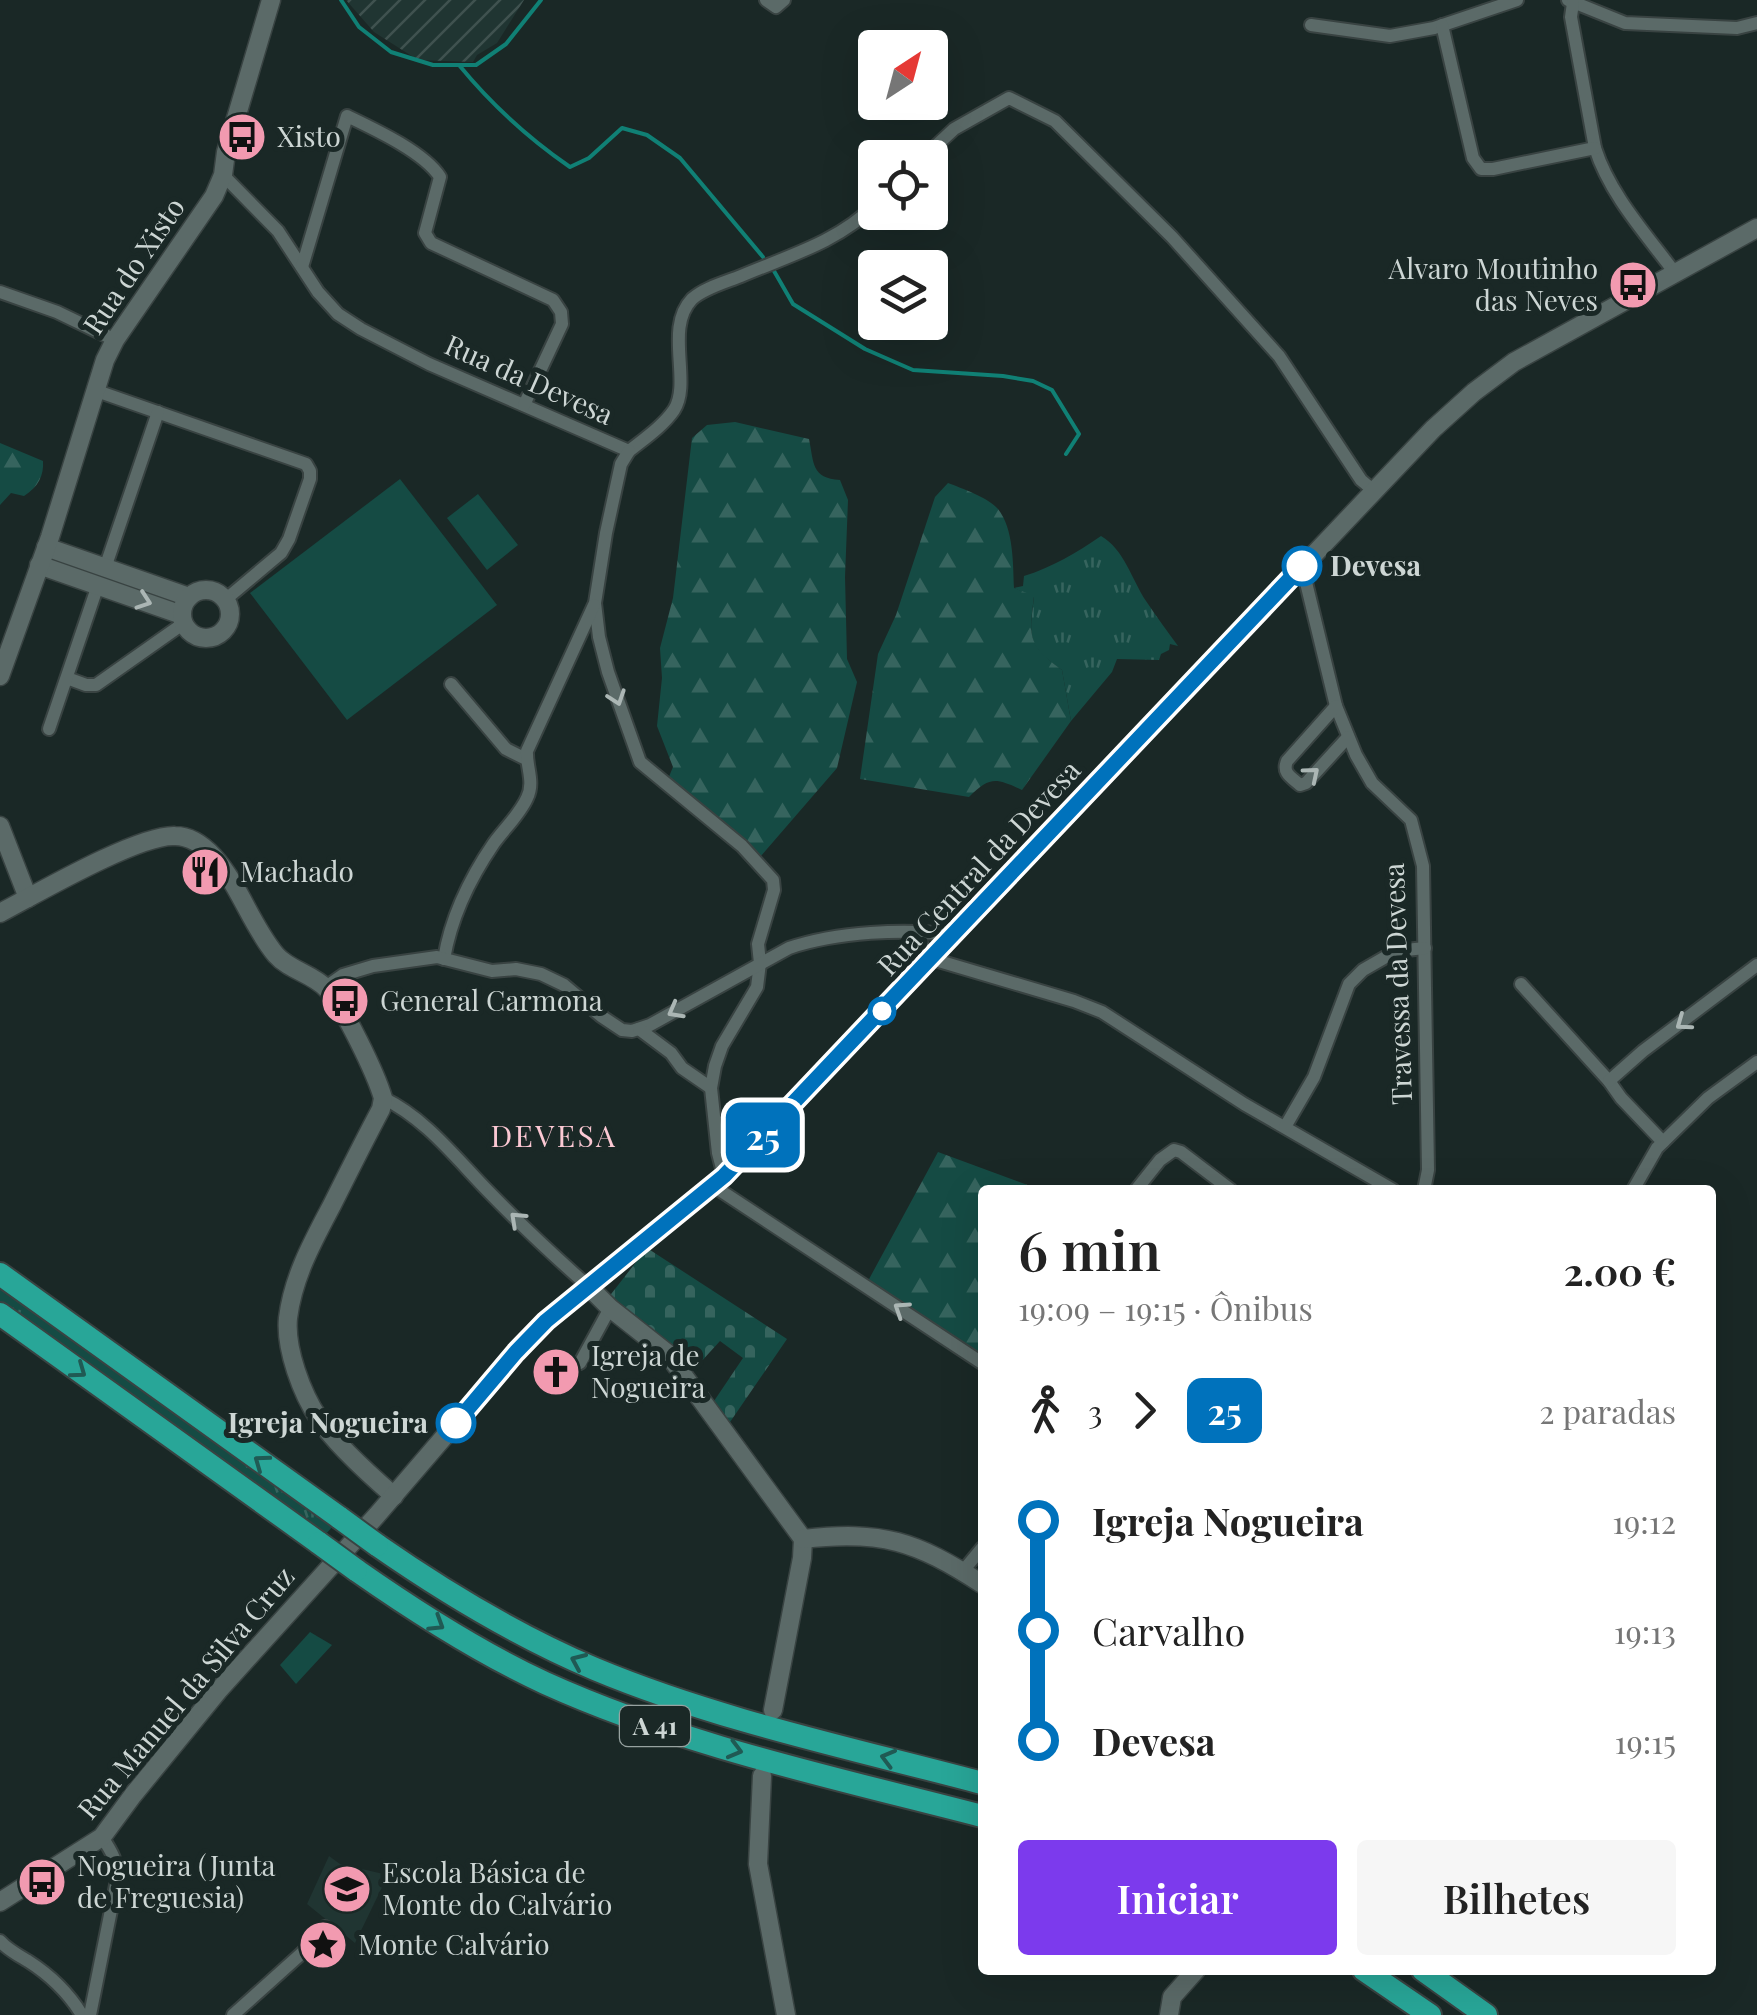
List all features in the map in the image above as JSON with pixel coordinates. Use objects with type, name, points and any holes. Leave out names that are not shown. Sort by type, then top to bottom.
[{"type":"highway","name":"A 41","points":[[0,1274],[377,1545],[436,1586],[508,1628],[616,1677],[720,1712],[978,1782]]},
{"type":"highway","name":"A 41","points":[[0,1314],[356,1570],[483,1651],[596,1704],[684,1736],[978,1815]]},
{"type":"highway","points":[[1371,1975],[1430,2015]]},
{"type":"highway","points":[[1429,1975],[1486,2015]]},
{"type":"street","name":"Rua do Xisto","points":[[0,676],[43,556],[94,390],[115,340],[214,196],[223,175],[226,152],[271,0]]},
{"type":"street","points":[[766,0],[776,7],[784,0]]},
{"type":"street","points":[[1311,25],[1390,36],[1442,25],[1517,0]]},
{"type":"street","points":[[1675,273],[1608,181],[1596,148],[1571,2],[1625,23],[1737,28],[1757,22]]},
{"type":"street","points":[[1442,25],[1473,158],[1481,169],[1596,148]]},
{"type":"street","points":[[942,140],[1008,98],[1055,121],[1172,237],[1279,356],[1361,480],[1374,491]]},
{"type":"street","points":[[302,267],[347,116],[382,133],[434,167],[440,177],[425,233],[431,243],[553,300],[561,312],[562,324],[524,404]]},
{"type":"street","name":"Rua da Devesa","points":[[223,175],[278,231],[318,292],[338,314],[429,364],[628,451],[676,408],[680,391],[681,320],[692,300],[714,287],[836,237],[858,221]]},
{"type":"street","name":"Rua Central da Devesa","points":[[394,1496],[546,1321],[718,1180],[1433,429],[1514,362],[1757,228]]},
{"type":"street","points":[[0,292],[57,312],[115,340]]},
{"type":"street","points":[[94,390],[306,464],[310,479],[281,553],[225,600]]},
{"type":"street","points":[[50,729],[158,412]]},
{"type":"street","points":[[444,959],[448,934],[464,892],[528,797],[531,785],[526,759],[594,603],[621,464],[628,451]]},
{"type":"street","points":[[43,556],[185,612],[195,636],[216,636],[226,627],[229,606],[212,591],[204,590],[185,612],[96,685],[67,678]]},
{"type":"street","name":"Travessa da Devesa","points":[[1302,566],[1336,706],[1348,737],[1372,783],[1412,820],[1423,866],[1428,1170],[1425,1185]]},
{"type":"street","points":[[594,603],[608,672],[640,762],[742,846],[773,880],[774,890],[758,944],[757,987],[722,1046],[711,1088],[718,1180],[978,1360]]},
{"type":"street","points":[[451,684],[506,749],[526,759]]},
{"type":"street","points":[[1336,706],[1286,761],[1286,773],[1300,785],[1306,783],[1348,737]]},
{"type":"street","points":[[0,826],[28,898]]},
{"type":"street","points":[[0,913],[126,849],[165,836],[180,836],[201,845],[218,862],[279,958],[326,987],[344,1015],[382,1098],[381,1109],[308,1252],[294,1286],[287,1322],[301,1386],[320,1421],[394,1496]]},
{"type":"street","points":[[326,987],[343,975],[373,966],[437,956],[492,971],[516,969],[541,974],[564,985],[610,1024],[632,1031],[807,942],[902,931],[954,935]]},
{"type":"street","points":[[902,931],[920,943],[932,959],[1061,996],[1102,1012],[1212,1085],[1384,1185]]},
{"type":"street","points":[[1285,1127],[1314,1077],[1349,984],[1363,970],[1396,951],[1425,948]]},
{"type":"street","points":[[1608,1081],[1757,964]]},
{"type":"street","points":[[1521,984],[1663,1142]]},
{"type":"street","points":[[638,1029],[711,1088]]},
{"type":"street","points":[[1636,1185],[1657,1148],[1708,1098],[1757,1062]]},
{"type":"street","points":[[382,1098],[399,1106],[442,1142],[610,1308],[667,1352],[803,1539],[773,1710]]},
{"type":"street","points":[[1140,1185],[1160,1160],[1174,1150],[1224,1185]]},
{"type":"street","points":[[580,1362],[610,1308]]},
{"type":"street","name":"Rua Manuel da Silva Cruz","points":[[0,1902],[102,1837],[218,1691],[394,1496]]},
{"type":"street","points":[[803,1539],[847,1534],[887,1539],[914,1546],[978,1581]]},
{"type":"street","points":[[963,1571],[978,1553]]},
{"type":"street","points":[[762,1776],[758,1864],[786,2015]]},
{"type":"street","points":[[90,2015],[118,1866],[102,1837]]},
{"type":"street","points":[[233,2015],[302,1953],[325,1926]]},
{"type":"street","points":[[2,1945],[50,1977],[82,2015]]},
{"type":"street","points":[[1168,2015],[1172,1997],[1192,1975]]},
{"type":"shaded area","points":[[346,0],[524,0],[497,43],[477,55],[473,62],[418,60],[374,32]]},
{"type":"shaded area","name":"Escola Básica de Monte do Calvário","points":[[329,1856],[340,1864],[388,1875],[355,1943],[307,1904]]},
{"type":"green space","points":[[735,422],[809,439],[816,468],[824,476],[840,480],[848,500],[847,659],[857,682],[837,768],[760,857],[668,779],[673,767],[657,726],[662,678],[660,648],[673,598],[692,438],[707,425]]},
{"type":"green space","points":[[0,443],[43,461],[43,466],[33,489],[24,496],[11,493],[0,505]]},
{"type":"green space","points":[[400,479],[497,605],[347,720],[250,593]]},
{"type":"green space","points":[[948,483],[988,501],[1003,517],[1012,547],[1014,588],[1034,596],[1033,639],[1062,670],[1071,721],[1022,790],[994,781],[982,785],[969,797],[860,779],[878,654],[896,615],[935,497]]},
{"type":"green space","points":[[478,494],[518,545],[487,570],[447,518]]},
{"type":"green space","points":[[1101,536],[1122,557],[1146,601],[1178,646],[1170,644],[1159,660],[1117,659],[1112,672],[1071,721],[1062,670],[1042,654],[1033,640],[1034,597],[1014,588],[1023,586],[1024,576],[1064,559]]},
{"type":"green space","points":[[938,1152],[1027,1185],[978,1185],[978,1354],[868,1281]]},
{"type":"green space","points":[[647,1248],[787,1339],[728,1425],[712,1404],[743,1358],[720,1341],[689,1375],[608,1298]]},
{"type":"green space","points":[[0,1286],[333,1526],[325,1535],[0,1301]]},
{"type":"green space","points":[[310,1632],[332,1645],[296,1684],[280,1665]]},
{"type":"waterway","points":[[341,0],[359,27],[391,52],[433,65],[476,65],[506,44],[541,0]]},
{"type":"waterway","points":[[459,65],[511,120],[570,167],[589,158],[622,128],[647,135],[680,158],[763,257]]},
{"type":"waterway","points":[[774,271],[793,304],[865,349],[913,370],[1003,376],[1033,381],[1052,390],[1079,434],[1066,454]]},
{"type":"bus line","name":"25","points":[[456,1423],[546,1321],[724,1176],[1302,566]]},
{"type":"place","name":"Xisto","points":[[242,137]]},
{"type":"place","name":"Alvaro Moutinho das Neves","points":[[1633,285]]},
{"type":"place","name":"Devesa","points":[[1302,566]]},
{"type":"place","name":"Machado","points":[[205,872]]},
{"type":"place","name":"General Carmona","points":[[345,1001]]},
{"type":"place","name":"Igreja de Nogueira","points":[[556,1372]]},
{"type":"place","name":"Igreja Nogueira","points":[[456,1423]]},
{"type":"place","name":"Nogueira (Junta de Freguesia)","points":[[42,1882]]},
{"type":"place","name":"Escola Básica de Monte do Calvário","points":[[347,1889]]},
{"type":"place","name":"Monte Calvário","points":[[323,1945]]},
{"type":"district","name":"DEVESA","points":[[554,1137]]}]
